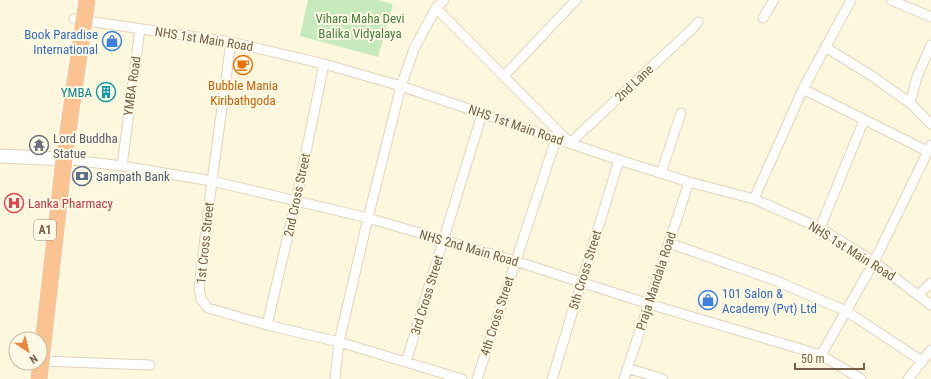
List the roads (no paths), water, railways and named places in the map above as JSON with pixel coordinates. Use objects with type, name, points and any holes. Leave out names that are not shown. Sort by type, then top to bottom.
[{"type":"highway","name":"A1","points":[[76,0],[79,20]]},
{"type":"highway","name":"A1","points":[[34,331],[79,20],[87,0]]},
{"type":"highway","name":"A1","points":[[39,331],[59,158]]},
{"type":"street","points":[[335,379],[339,342],[401,86],[414,49],[436,8],[444,0]]},
{"type":"street","points":[[504,76],[576,0]]},
{"type":"street","points":[[763,18],[774,0]]},
{"type":"street","points":[[754,199],[803,89],[851,0]]},
{"type":"street","points":[[891,0],[931,17]]},
{"type":"street","points":[[436,8],[570,143]]},
{"type":"street","name":"NHS 1st Main Road","points":[[79,20],[231,42],[324,64],[401,86],[556,139],[689,182],[754,199],[820,228],[874,262],[931,305]]},
{"type":"street","name":"2nd Lane","points":[[570,143],[698,22]]},
{"type":"street","name":"YMBA Road","points":[[122,166],[140,29]]},
{"type":"street","name":"1st Cross Street","points":[[231,42],[199,288],[201,299],[208,308],[267,325],[339,342],[462,379]]},
{"type":"street","points":[[910,103],[917,77],[931,45]]},
{"type":"street","points":[[825,47],[872,76],[910,103],[931,124]]},
{"type":"street","name":"2nd Cross Street","points":[[267,325],[296,201],[324,64]]},
{"type":"street","points":[[803,89],[864,120],[929,148],[874,262],[821,355]]},
{"type":"street","points":[[661,173],[681,112]]},
{"type":"street","name":"3rd Cross Street","points":[[406,362],[482,114]]},
{"type":"street","points":[[820,228],[864,120]]},
{"type":"street","name":"4th Cross Street","points":[[477,379],[556,139]]},
{"type":"street","points":[[0,156],[59,158]]},
{"type":"street","name":"NHS 2nd Main Road","points":[[59,158],[122,166],[212,181],[368,218],[515,261],[649,304],[821,355],[861,379]]},
{"type":"street","name":"5th Cross Street","points":[[552,379],[619,160]]},
{"type":"street","name":"Praja Mandala Road","points":[[624,379],[689,182]]},
{"type":"street","points":[[669,243],[774,280],[846,311],[922,361]]},
{"type":"street","points":[[918,295],[931,283]]},
{"type":"street","points":[[908,379],[931,350]]},
{"type":"street","points":[[48,362],[150,365]]},
{"type":"street","points":[[627,368],[663,379]]},
{"type":"place","name":"Book Paradise International","points":[[112,41]]},
{"type":"place","name":"Bubble Mania Kiribathgoda","points":[[243,65]]},
{"type":"place","name":"YMBA","points":[[106,92]]},
{"type":"place","name":"Lord Buddha Statue","points":[[39,145]]},
{"type":"place","name":"Sampath Bank","points":[[82,176]]},
{"type":"place","name":"Lanka Pharmacy","points":[[14,203]]},
{"type":"place","name":"101 Salon & Academy (Pvt) Ltd","points":[[708,300]]},
{"type":"park label","name":"Vihara Maha Devi Balika Vidyalaya","points":[[360,26]]}]
